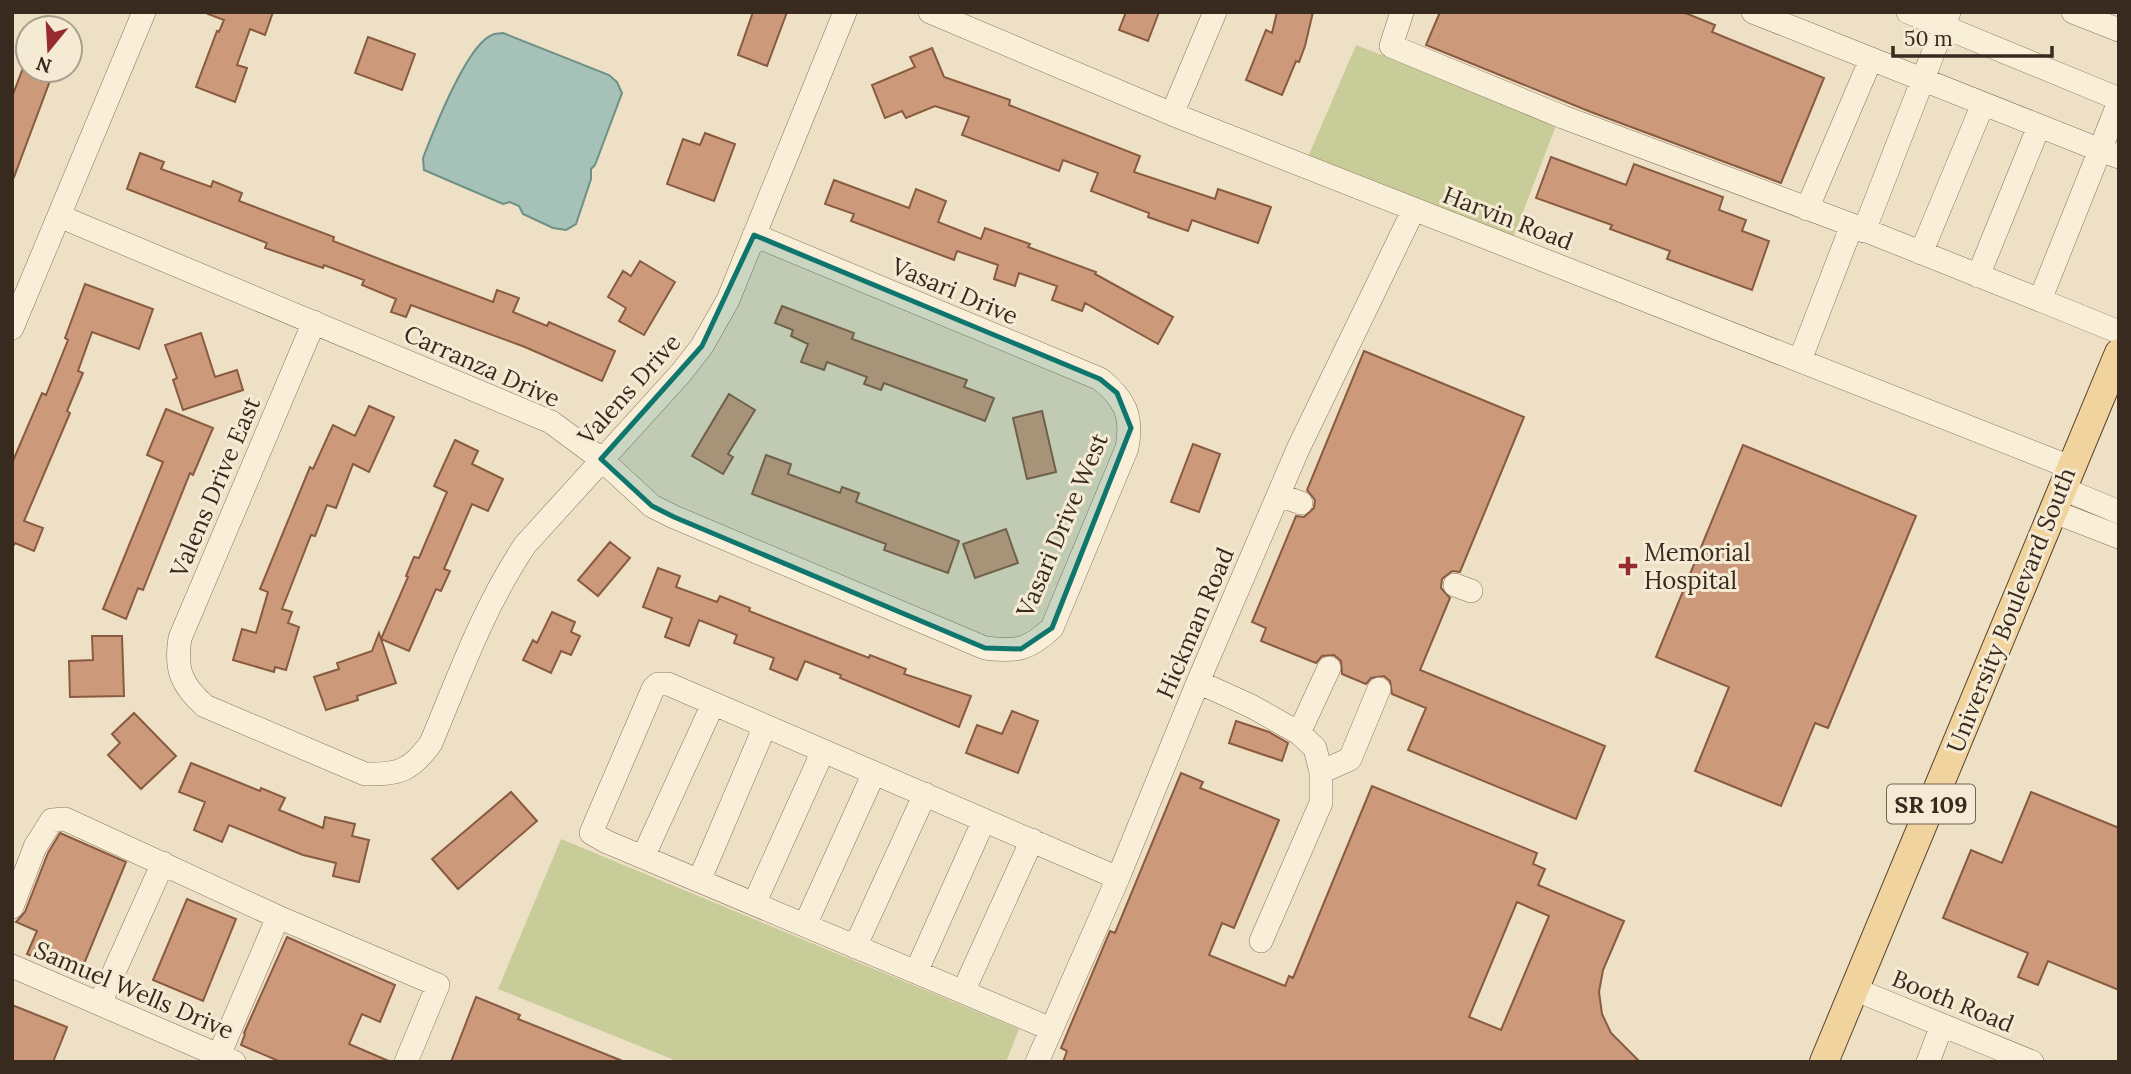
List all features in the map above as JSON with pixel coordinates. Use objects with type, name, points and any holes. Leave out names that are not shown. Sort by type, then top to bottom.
[{"type":"main road","name":"University Boulevard South","points":[[1824,1062],[2061,489],[2115,370]]},
{"type":"street","points":[[12,328],[144,12]]},
{"type":"street","name":"Valens Drive","points":[[404,770],[419,760],[431,743],[490,603],[505,574],[525,545],[681,373],[702,346],[728,300],[845,12]]},
{"type":"street","name":"Harvin Road","points":[[930,12],[1171,114],[1800,360],[2061,489]]},
{"type":"street","points":[[1171,114],[1215,12]]},
{"type":"street","points":[[1402,12],[1391,47],[1563,117],[1858,228],[2119,332]]},
{"type":"street","points":[[1754,12],[2110,154]]},
{"type":"street","points":[[1908,12],[1946,20],[2119,101],[2110,154],[2040,300]]},
{"type":"street","points":[[2073,12],[2119,30]]},
{"type":"street","points":[[1800,360],[1923,80],[1946,20]]},
{"type":"street","points":[[1807,209],[1871,59]]},
{"type":"street","points":[[1921,253],[1983,104]]},
{"type":"street","points":[[1978,276],[2039,126]]},
{"type":"street","name":"Hickman Road","points":[[1037,1062],[1118,878],[1298,449],[1414,209]]},
{"type":"street","name":"Carranza Drive","points":[[59,216],[551,422],[601,459],[652,506],[674,517],[985,648],[1021,649]]},
{"type":"street","name":"Vasari Drive","points":[[754,235],[1100,379],[1117,393],[1125,408]]},
{"type":"street","name":"Valens Drive East","points":[[314,322],[180,638],[177,659],[189,692],[205,706],[365,774],[386,775],[404,770]]},
{"type":"street","name":"Vasari Drive West","points":[[1021,649],[1037,642],[1052,628],[1128,448],[1131,428],[1125,408]]},
{"type":"street","points":[[2061,489],[2119,512]]},
{"type":"street","points":[[2061,489],[2119,537]]},
{"type":"street","points":[[1279,495],[1301,503]]},
{"type":"street","points":[[1299,733],[1329,668]]},
{"type":"street","points":[[1198,682],[1251,706],[1299,733],[1315,748],[1321,772],[1321,803],[1261,941]]},
{"type":"street","points":[[1051,1029],[591,833],[653,689],[658,684],[668,684],[1118,878]]},
{"type":"street","points":[[1321,772],[1350,759],[1379,689]]},
{"type":"street","points":[[643,857],[713,704]]},
{"type":"street","points":[[699,881],[765,726]]},
{"type":"street","points":[[754,904],[823,751]]},
{"type":"street","points":[[805,925],[874,773]]},
{"type":"street","points":[[855,947],[925,794]]},
{"type":"street","points":[[12,907],[35,847],[52,820],[65,819],[278,918],[439,985],[406,1062]]},
{"type":"street","points":[[916,972],[984,820]]},
{"type":"street","points":[[963,992],[1032,840]]},
{"type":"street","points":[[100,1003],[163,863]]},
{"type":"street","points":[[227,1058],[278,918]]},
{"type":"street","name":"Samuel Wells Drive","points":[[12,966],[227,1058]]},
{"type":"street","name":"Booth Road","points":[[1854,989],[2032,1062]]},
{"type":"street","points":[[1928,1062],[1942,1025]]},
{"type":"highlighted area","points":[[754,235],[1100,379],[1117,393],[1131,428],[1052,628],[1021,649],[985,648],[674,517],[652,506],[601,459],[702,346]]},
{"type":"green space","points":[[1356,45],[1557,123],[1513,238],[1308,157]]},
{"type":"green space","points":[[561,839],[1019,1029],[1006,1062],[679,1062],[498,989]]},
{"type":"water","points":[[503,33],[609,75],[617,82],[622,93],[595,165],[591,169],[591,179],[576,224],[566,230],[553,228],[523,214],[519,206],[510,202],[503,204],[424,170],[423,158],[462,71],[482,42],[493,34]]},
{"type":"building","points":[[273,12],[265,35],[250,29],[237,65],[247,68],[235,102],[196,87],[217,31],[219,32],[224,20],[208,14]]},
{"type":"building","points":[[753,12],[787,12],[767,66],[738,55]]},
{"type":"building","points":[[1126,12],[1159,12],[1148,41],[1119,30]]},
{"type":"building","points":[[1277,12],[1313,12],[1305,46],[1282,95],[1246,80],[1266,30],[1272,33]]},
{"type":"building","points":[[1440,12],[1683,12],[1715,25],[1712,32],[1824,78],[1781,183],[1591,112],[1426,45]]},
{"type":"building","points":[[368,37],[415,54],[402,90],[355,73]]},
{"type":"building","points":[[932,48],[944,77],[1010,100],[1009,105],[1140,156],[1134,172],[1215,199],[1218,189],[1271,207],[1258,243],[1192,220],[1188,231],[1148,217],[1149,213],[1091,191],[1098,173],[1063,160],[1059,171],[962,135],[969,117],[935,106],[906,118],[902,111],[885,118],[872,85],[915,67],[910,57]]},
{"type":"building","points":[[17,84],[49,84],[14,177],[12,176],[12,97]]},
{"type":"building","points":[[705,133],[735,144],[714,201],[667,184],[683,139],[700,145]]},
{"type":"building","points":[[140,153],[164,162],[161,169],[211,187],[213,181],[242,193],[239,201],[334,237],[333,241],[395,265],[493,302],[497,290],[519,298],[513,312],[547,326],[549,322],[615,351],[602,381],[525,347],[411,305],[406,317],[391,312],[396,299],[362,285],[364,280],[265,248],[267,243],[127,189]]},
{"type":"building","points":[[1551,157],[1626,185],[1634,164],[1723,197],[1719,210],[1746,220],[1742,231],[1769,241],[1752,290],[1667,259],[1670,251],[1610,229],[1612,225],[1536,198]]},
{"type":"building","points":[[834,180],[909,208],[916,189],[946,201],[938,222],[981,239],[985,228],[1030,244],[1028,247],[1096,272],[1095,274],[1173,317],[1158,344],[1085,303],[1082,311],[1052,300],[1057,286],[1019,273],[1015,286],[994,279],[998,265],[957,251],[954,260],[851,221],[854,214],[825,204]]},
{"type":"building","points":[[640,261],[675,282],[644,335],[619,321],[626,308],[608,297],[623,271],[631,276]]},
{"type":"building","points":[[85,284],[153,309],[139,349],[92,332],[78,371],[83,373],[67,411],[70,413],[24,521],[43,528],[34,551],[15,543],[12,548],[12,463],[42,393],[46,395],[68,340],[65,338]]},
{"type":"building","points":[[782,306],[854,333],[852,339],[967,380],[964,387],[994,398],[985,421],[884,383],[881,390],[864,384],[867,377],[827,362],[824,370],[801,362],[808,344],[791,336],[793,330],[775,323]]},
{"type":"building","points":[[201,333],[215,377],[237,370],[243,390],[183,410],[173,380],[177,378],[165,345]]},
{"type":"building","points":[[1364,351],[1524,417],[1460,572],[1452,571],[1442,579],[1441,588],[1450,598],[1420,670],[1605,746],[1576,819],[1408,750],[1426,708],[1392,694],[1390,681],[1384,676],[1371,678],[1366,684],[1342,674],[1341,661],[1334,655],[1322,656],[1316,663],[1261,641],[1266,628],[1252,622],[1296,516],[1304,517],[1314,508],[1315,500],[1307,490]]},
{"type":"building","points":[[729,394],[755,410],[728,454],[733,457],[723,474],[692,456]]},
{"type":"building","points":[[369,406],[394,417],[369,472],[353,464],[336,508],[327,505],[315,536],[311,535],[282,609],[292,612],[288,623],[299,627],[286,670],[275,667],[274,672],[233,660],[242,629],[256,633],[268,592],[260,589],[310,467],[313,469],[333,425],[355,436]]},
{"type":"building","points":[[166,409],[213,428],[193,475],[190,473],[143,590],[138,588],[126,619],[103,609],[163,462],[147,455]]},
{"type":"building","points":[[1042,411],[1056,472],[1027,479],[1013,418]]},
{"type":"building","points":[[455,440],[478,451],[472,464],[503,479],[488,511],[472,504],[444,569],[450,571],[441,591],[436,589],[409,651],[381,639],[414,557],[419,558],[447,492],[434,486]]},
{"type":"building","points":[[1193,444],[1220,454],[1199,512],[1171,502]]},
{"type":"building","points":[[1743,445],[1916,516],[1828,728],[1815,723],[1781,806],[1695,771],[1729,687],[1656,657]]},
{"type":"building","points":[[766,455],[791,464],[788,474],[840,493],[842,487],[859,493],[856,502],[959,541],[948,573],[884,550],[886,544],[752,494]]},
{"type":"building","points":[[1006,529],[1018,563],[975,578],[963,544]]},
{"type":"building","points":[[610,542],[630,558],[598,596],[578,580]]},
{"type":"building","points":[[658,568],[680,576],[676,587],[717,602],[720,596],[750,608],[749,611],[838,646],[906,669],[904,674],[971,696],[959,727],[805,661],[797,680],[770,669],[774,658],[734,643],[737,635],[699,620],[689,646],[665,637],[672,618],[643,607]]},
{"type":"building","points":[[552,612],[575,622],[571,632],[580,636],[571,655],[561,651],[551,673],[523,660],[533,640],[537,643]]},
{"type":"building","points":[[379,633],[396,683],[357,696],[358,700],[326,710],[314,677],[339,669],[337,663],[372,651]]},
{"type":"building","points":[[92,636],[122,636],[124,696],[70,697],[69,661],[93,660]]},
{"type":"building","points":[[1012,711],[1038,721],[1018,773],[966,753],[977,725],[1002,734]]},
{"type":"building","points":[[134,713],[176,756],[141,789],[108,755],[120,743],[112,734]]},
{"type":"building","points":[[1236,721],[1269,732],[1288,743],[1282,761],[1229,743]]},
{"type":"building","points":[[191,763],[260,791],[261,788],[285,798],[279,810],[323,828],[325,817],[355,824],[352,836],[369,840],[359,882],[333,876],[336,863],[303,855],[229,825],[222,842],[194,830],[205,802],[179,792]]},
{"type":"building","points":[[1181,773],[1203,782],[1200,788],[1279,820],[1234,928],[1222,923],[1209,955],[1285,986],[1289,976],[1293,978],[1372,786],[1537,853],[1533,864],[1545,869],[1538,885],[1624,921],[1603,970],[1599,992],[1602,1014],[1611,1033],[1640,1062],[1063,1062],[1067,1051],[1061,1048],[1110,931],[1115,933]],"holes":[[[1517,902],[1549,916],[1501,1030],[1469,1017]]]},
{"type":"building","points":[[511,792],[537,821],[458,889],[432,859]]},
{"type":"building","points":[[2031,792],[2119,828],[2119,990],[2048,961],[2038,985],[2018,977],[2028,953],[1943,918],[1971,850],[2002,863]]},
{"type":"building","points":[[60,833],[126,862],[79,976],[27,954],[37,931],[16,922],[25,912],[48,853]]},
{"type":"building","points":[[187,899],[236,919],[203,1001],[153,980]]},
{"type":"building","points":[[287,937],[395,985],[380,1022],[362,1014],[349,1044],[391,1062],[281,1062],[241,1045]]},
{"type":"building","points":[[476,997],[520,1015],[518,1019],[625,1062],[451,1062]]},
{"type":"building","points":[[12,1005],[67,1027],[53,1062],[12,1062]]},
{"type":"place","name":"Memorial Hospital","points":[[1628,566]]}]
